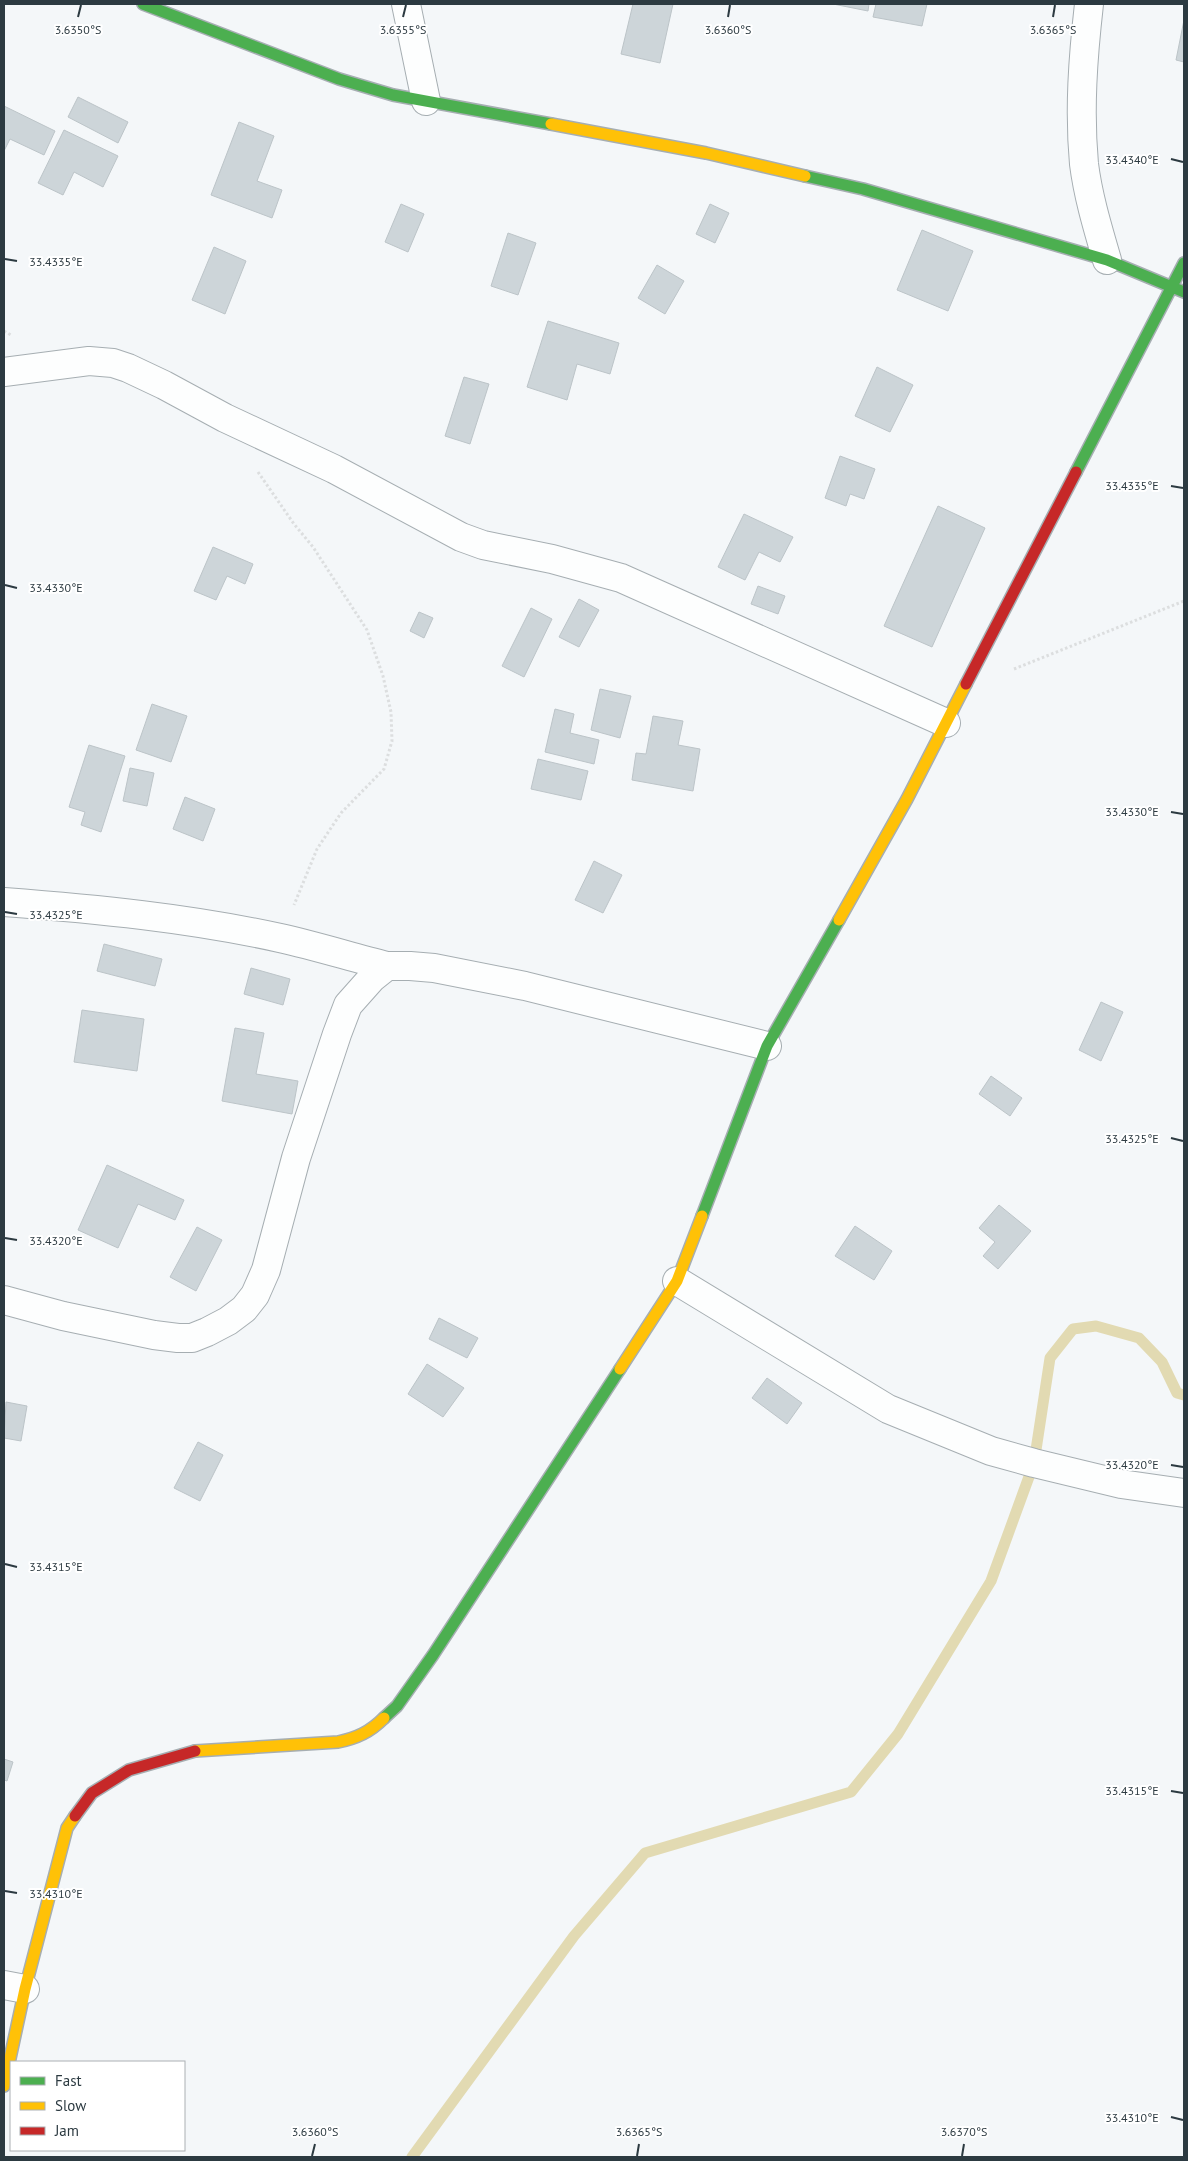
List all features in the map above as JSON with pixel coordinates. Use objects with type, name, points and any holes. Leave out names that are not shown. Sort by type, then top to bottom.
[{"type":"street","points":[[143,4],[338,79],[393,95],[706,152],[829,181],[958,215],[1107,260],[1184,292]]},
{"type":"street","points":[[406,4],[426,101]]},
{"type":"street","points":[[1088,4],[1082,66],[1084,165],[1092,205],[1107,260]]},
{"type":"street","points":[[4,2086],[14,1987],[67,1828],[92,1793],[129,1770],[198,1750],[338,1742],[357,1738],[373,1729],[396,1706],[433,1655],[677,1281],[767,1046],[907,799],[1184,264]]},
{"type":"street","points":[[4,372],[89,362],[113,363],[128,368],[225,418],[334,469],[461,537],[505,551],[560,560],[621,578],[946,723]]},
{"type":"street","points":[[4,902],[76,907],[167,918],[280,938],[387,966],[434,968],[508,982],[767,1046]]},
{"type":"street","points":[[4,1300],[63,1316],[154,1335],[178,1338],[192,1338],[207,1332],[244,1309],[255,1295],[266,1270],[296,1158],[348,1005],[372,978],[387,966]]},
{"type":"street","points":[[677,1281],[888,1409],[991,1451],[1120,1484],[1184,1493]]},
{"type":"path","points":[[254,465],[294,524],[313,547],[366,630],[383,676],[391,712],[390,750],[384,769],[341,813],[318,849],[280,938]]},
{"type":"path","points":[[965,688],[1184,601]]},
{"type":"building","points":[[633,4],[673,4],[660,63],[621,54]]},
{"type":"building","points":[[833,4],[869,4],[868,11]]},
{"type":"building","points":[[876,4],[927,4],[922,26],[873,17]]},
{"type":"building","points":[[1184,20],[1184,62],[1176,60]]},
{"type":"building","points":[[78,97],[128,122],[118,143],[68,117]]},
{"type":"building","points":[[4,106],[55,131],[44,155],[10,139],[4,151]]},
{"type":"building","points":[[239,122],[274,136],[257,181],[282,190],[272,218],[211,195]]},
{"type":"building","points":[[64,130],[118,156],[103,187],[74,172],[63,195],[38,183]]},
{"type":"building","points":[[401,204],[424,214],[408,252],[385,242]]},
{"type":"building","points":[[710,204],[729,213],[715,243],[696,234]]},
{"type":"building","points":[[922,230],[973,251],[948,311],[897,290]]},
{"type":"building","points":[[508,233],[536,243],[518,295],[491,286]]},
{"type":"building","points":[[214,247],[246,261],[225,314],[192,300]]},
{"type":"building","points":[[657,265],[684,281],[665,314],[638,298]]},
{"type":"building","points":[[548,321],[619,343],[610,374],[577,364],[567,400],[527,387]]},
{"type":"building","points":[[877,367],[913,385],[890,432],[855,416]]},
{"type":"building","points":[[464,377],[489,384],[470,444],[445,436]]},
{"type":"building","points":[[840,456],[875,469],[864,499],[850,494],[846,506],[825,498]]},
{"type":"building","points":[[938,506],[985,528],[932,647],[884,626]]},
{"type":"building","points":[[744,514],[793,537],[780,562],[759,552],[745,580],[718,567]]},
{"type":"building","points":[[213,547],[253,564],[245,584],[227,576],[216,600],[194,591]]},
{"type":"building","points":[[758,586],[785,596],[778,614],[751,604]]},
{"type":"building","points":[[579,599],[599,610],[579,647],[559,637]]},
{"type":"building","points":[[531,608],[552,619],[524,677],[502,666]]},
{"type":"building","points":[[419,612],[433,618],[424,638],[410,631]]},
{"type":"building","points":[[600,689],[631,696],[620,738],[591,730]]},
{"type":"building","points":[[152,704],[187,716],[171,762],[136,750]]},
{"type":"building","points":[[555,709],[574,714],[570,733],[599,740],[594,764],[545,752]]},
{"type":"building","points":[[653,716],[683,721],[678,745],[700,749],[693,791],[632,780],[636,753],[646,754]]},
{"type":"building","points":[[89,745],[125,756],[101,832],[81,825],[85,812],[69,807]]},
{"type":"building","points":[[538,759],[588,771],[581,800],[531,789]]},
{"type":"building","points":[[130,768],[154,773],[147,806],[123,801]]},
{"type":"building","points":[[185,797],[215,809],[203,841],[173,829]]},
{"type":"building","points":[[594,861],[622,875],[603,913],[575,900]]},
{"type":"building","points":[[104,944],[162,959],[155,986],[97,971]]},
{"type":"building","points":[[251,968],[290,979],[283,1005],[244,994]]},
{"type":"building","points":[[1101,1002],[1123,1012],[1101,1061],[1079,1050]]},
{"type":"building","points":[[82,1010],[144,1019],[137,1071],[74,1062]]},
{"type":"building","points":[[235,1028],[264,1033],[256,1074],[298,1081],[292,1114],[222,1101]]},
{"type":"building","points":[[991,1076],[1022,1098],[1010,1116],[979,1094]]},
{"type":"building","points":[[107,1165],[184,1200],[175,1220],[138,1204],[118,1248],[78,1230]]},
{"type":"building","points":[[999,1205],[1031,1231],[998,1269],[983,1256],[995,1242],[979,1228]]},
{"type":"building","points":[[855,1226],[892,1251],[874,1280],[835,1256]]},
{"type":"building","points":[[197,1227],[222,1240],[196,1291],[170,1277]]},
{"type":"building","points":[[439,1318],[478,1338],[467,1358],[429,1339]]},
{"type":"building","points":[[427,1364],[464,1388],[443,1417],[408,1394]]},
{"type":"building","points":[[767,1378],[802,1403],[787,1424],[752,1398]]},
{"type":"building","points":[[6,1402],[27,1406],[21,1441],[4,1438]]},
{"type":"building","points":[[198,1442],[223,1455],[200,1501],[174,1488]]},
{"type":"building","points":[[4,1759],[13,1762],[7,1781],[4,1780]]},
{"type":"waterway","points":[[412,2157],[574,1936],[645,1853],[851,1792],[898,1734],[991,1581],[1034,1463],[1050,1358],[1073,1329],[1096,1326],[1139,1338],[1162,1362],[1177,1393],[1184,1395]]},
{"type":"traffic: fast","points":[[143,4],[339,79],[393,95],[551,124]]},
{"type":"traffic: fast","points":[[805,176],[863,189],[1107,260],[1184,292]]},
{"type":"traffic: fast","points":[[1076,472],[1184,263]]},
{"type":"traffic: fast","points":[[702,1216],[767,1046],[839,920]]},
{"type":"traffic: fast","points":[[384,1718],[397,1706],[433,1655],[620,1369]]},
{"type":"traffic: slow","points":[[551,124],[706,153],[805,176]]},
{"type":"traffic: slow","points":[[839,920],[907,799],[966,684]]},
{"type":"traffic: slow","points":[[620,1369],[677,1281],[702,1216]]},
{"type":"traffic: slow","points":[[195,1751],[338,1742],[363,1734],[384,1718]]},
{"type":"traffic: slow","points":[[4,2086],[25,1989],[67,1828],[75,1816]]},
{"type":"traffic: jam","points":[[966,684],[1076,472]]},
{"type":"traffic: jam","points":[[75,1816],[92,1793],[129,1770],[195,1751]]}]
